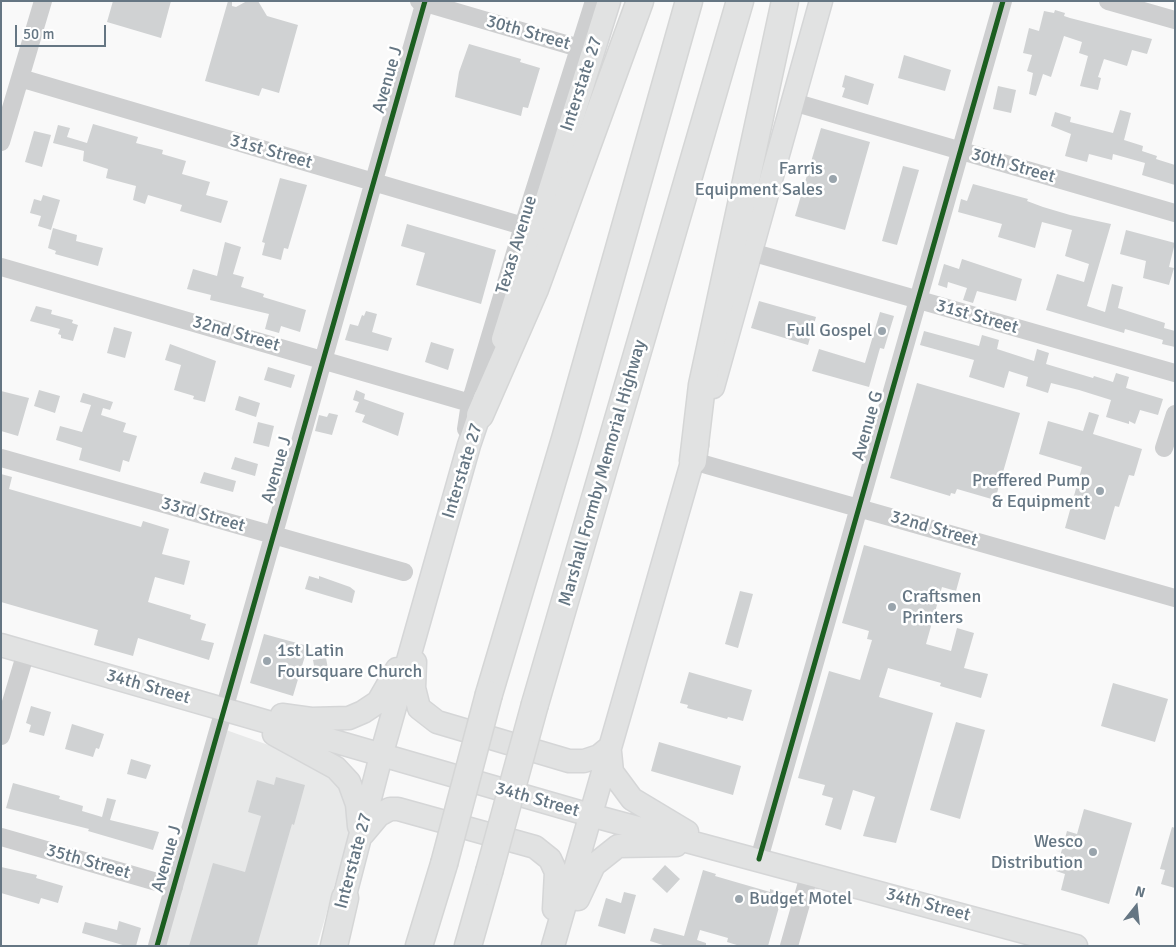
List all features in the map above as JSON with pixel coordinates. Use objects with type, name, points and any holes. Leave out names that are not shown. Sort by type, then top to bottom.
[{"type":"highway","points":[[475,409],[536,290],[640,1]]},
{"type":"highway","points":[[420,946],[489,694],[565,439],[689,1]]},
{"type":"highway","name":"Marshall Formby Memorial Highway","points":[[468,946],[535,704],[740,1]]},
{"type":"highway","points":[[693,461],[702,386],[785,1]]},
{"type":"highway","points":[[333,946],[345,898]]},
{"type":"main road","name":"Interstate 27","points":[[345,898],[381,756],[455,493],[475,409],[584,54],[609,1]]},
{"type":"main road","points":[[553,944],[693,461],[821,1]]},
{"type":"main road","points":[[416,633],[414,688],[420,708],[437,722],[569,761],[584,761],[599,756],[610,747]]},
{"type":"main road","points":[[224,708],[311,718],[349,718],[378,702],[416,633]]},
{"type":"main road","name":"34th Street","points":[[1,645],[590,815],[810,872],[1076,946]]},
{"type":"main road","points":[[224,708],[336,768],[349,782],[357,804],[361,836]]},
{"type":"main road","points":[[610,747],[612,772],[632,798],[709,846]]},
{"type":"main road","points":[[361,836],[379,815],[390,809],[398,809],[535,847],[550,859],[556,872],[553,944]]},
{"type":"main road","points":[[553,944],[574,908],[594,865],[618,846],[709,846]]},
{"type":"street","points":[[1,142],[43,1]]},
{"type":"street","name":"Texas Avenue","points":[[475,409],[523,226],[584,54],[594,1]]},
{"type":"street","name":"Avenue G","points":[[759,859],[1003,1]]},
{"type":"street","points":[[1108,1],[1175,20]]},
{"type":"street","name":"30th Street","points":[[423,2],[584,54]]},
{"type":"street","name":"Avenue J","points":[[157,946],[423,2]]},
{"type":"street","name":"31st Street","points":[[20,78],[523,226]]},
{"type":"street","name":"30th Street","points":[[793,102],[1175,213]]},
{"type":"street","name":"31st Street","points":[[751,252],[1175,373]]},
{"type":"street","name":"32nd Street","points":[[1,267],[322,359],[475,409]]},
{"type":"street","points":[[1164,448],[1175,414]]},
{"type":"street","name":"33rd Street","points":[[1,458],[404,572]]},
{"type":"street","name":"32nd Street","points":[[693,461],[1175,598]]},
{"type":"street","points":[[1,736],[26,652]]},
{"type":"street","name":"35th Street","points":[[1,837],[174,887]]},
{"type":"street","points":[[789,946],[810,872]]},
{"type":"shaded area","points":[[226,730],[311,760],[334,772],[353,821],[317,946],[163,946]]},
{"type":"building","points":[[113,1],[171,1],[161,38],[107,22]]},
{"type":"building","points":[[228,1],[232,1],[232,6],[236,7],[247,1],[258,1],[267,16],[298,25],[279,93],[262,88],[259,96],[205,81]]},
{"type":"building","points":[[1055,10],[1065,13],[1064,16],[1070,18],[1152,39],[1147,54],[1132,50],[1127,66],[1104,59],[1098,77],[1101,78],[1098,90],[1080,86],[1088,56],[1079,53],[1082,42],[1064,36],[1051,77],[1043,74],[1036,96],[1029,94],[1033,73],[1027,71],[1032,55],[1023,53],[1029,28],[1039,31],[1044,11],[1054,13]]},
{"type":"building","points":[[469,44],[521,59],[520,62],[540,68],[528,108],[523,107],[521,116],[455,97],[459,72]]},
{"type":"building","points":[[904,55],[951,70],[945,91],[898,78]]},
{"type":"building","points":[[845,75],[874,84],[868,105],[842,97],[845,88],[842,87]]},
{"type":"building","points":[[998,86],[1016,90],[1011,113],[993,109]]},
{"type":"building","points":[[1120,110],[1131,113],[1124,140],[1143,146],[1142,151],[1157,156],[1156,159],[1175,165],[1175,185],[1142,175],[1145,163],[1113,154],[1112,160],[1089,154],[1087,162],[1065,156],[1071,134],[1051,126],[1055,112],[1071,117],[1070,122],[1113,133]]},
{"type":"building","points":[[93,124],[138,137],[136,143],[163,150],[162,154],[186,161],[182,174],[210,182],[206,195],[228,201],[221,223],[180,211],[182,205],[148,195],[145,204],[133,200],[136,186],[106,178],[108,169],[83,161],[84,151],[53,143],[58,125],[70,128],[67,137],[87,143]]},
{"type":"building","name":"Farris Equipment Sales","points":[[821,128],[870,142],[845,230],[795,216]]},
{"type":"building","points":[[34,131],[51,135],[42,167],[25,162]]},
{"type":"building","points":[[903,166],[919,170],[897,245],[882,241]]},
{"type":"building","points":[[280,178],[307,185],[288,249],[284,248],[281,260],[262,255],[265,243],[262,242]]},
{"type":"building","points":[[973,184],[1028,199],[1027,201],[1070,215],[1111,224],[1087,306],[1105,312],[1112,284],[1123,287],[1118,308],[1165,323],[1164,328],[1175,331],[1175,347],[1162,344],[1163,340],[1125,329],[1124,333],[1046,310],[1057,274],[1084,282],[1089,264],[1065,256],[1072,230],[1042,222],[1035,248],[998,237],[1002,224],[958,212],[961,199],[967,201]]},
{"type":"building","points":[[43,195],[60,200],[51,230],[38,226],[41,216],[30,213],[34,199],[41,201]]},
{"type":"building","points":[[407,224],[496,250],[481,304],[416,285],[425,253],[401,246]]},
{"type":"building","points":[[53,228],[77,235],[76,241],[103,248],[98,266],[55,254],[56,251],[48,248]]},
{"type":"building","points":[[1126,230],[1175,243],[1169,267],[1174,268],[1169,285],[1143,278],[1146,261],[1120,254]]},
{"type":"building","points":[[225,242],[241,247],[233,274],[244,277],[241,287],[264,294],[263,297],[306,310],[300,332],[281,326],[279,333],[265,329],[269,314],[210,300],[211,295],[187,289],[193,269],[217,276]]},
{"type":"building","points":[[962,259],[1022,279],[1016,301],[977,291],[973,303],[963,300],[967,288],[948,282],[947,288],[938,285],[944,264],[959,269]]},
{"type":"building","points":[[759,301],[816,317],[808,345],[751,328]]},
{"type":"building","points":[[36,306],[52,310],[51,314],[73,320],[72,323],[78,325],[73,341],[61,338],[61,335],[58,334],[60,329],[30,321]]},
{"type":"building","points":[[366,311],[377,314],[372,332],[392,338],[388,351],[345,340],[350,324],[358,326],[362,315],[364,316]]},
{"type":"building","points":[[880,312],[894,316],[884,349],[880,348],[869,387],[812,371],[819,349],[865,363]]},
{"type":"building","points":[[114,327],[132,332],[125,358],[107,353]]},
{"type":"building","points":[[924,331],[979,346],[982,335],[999,340],[997,349],[1034,361],[1037,349],[1049,353],[1046,364],[1093,378],[1094,376],[1113,382],[1116,373],[1129,377],[1126,388],[1163,399],[1158,415],[1140,410],[1135,424],[1129,421],[1129,424],[1106,417],[1111,400],[1079,390],[1051,383],[1048,393],[1026,386],[1028,377],[1009,371],[1004,388],[969,377],[974,360],[920,345]]},
{"type":"building","points":[[431,342],[454,349],[448,370],[425,362]]},
{"type":"building","points":[[170,344],[216,361],[205,402],[193,399],[194,396],[174,390],[181,365],[165,360]]},
{"type":"building","points":[[268,367],[295,375],[291,388],[264,380]]},
{"type":"building","points":[[917,383],[1020,413],[995,500],[957,489],[955,494],[951,493],[950,496],[890,478]]},
{"type":"building","points":[[39,390],[60,396],[55,413],[34,406]]},
{"type":"building","points":[[356,390],[365,394],[364,399],[404,413],[398,436],[362,422],[365,415],[355,412],[359,402],[353,400]]},
{"type":"building","points":[[1,391],[29,398],[18,436],[1,431]]},
{"type":"building","points":[[83,393],[113,402],[110,410],[103,408],[101,415],[126,423],[123,432],[137,436],[129,462],[123,460],[120,472],[79,460],[82,448],[56,440],[60,426],[82,432],[91,405],[80,402]]},
{"type":"building","points":[[239,396],[260,403],[256,417],[235,410]]},
{"type":"building","name":"Preffered Pump & Equipment","points":[[1089,412],[1099,415],[1093,434],[1142,449],[1134,476],[1129,475],[1119,507],[1115,506],[1105,540],[1065,528],[1082,467],[1039,454],[1048,421],[1083,431]]},
{"type":"building","points":[[329,413],[338,415],[332,435],[315,431],[319,415],[327,417]]},
{"type":"building","points":[[258,422],[274,426],[269,447],[253,443]]},
{"type":"building","points":[[235,457],[258,464],[255,476],[231,469]]},
{"type":"building","points":[[204,472],[236,481],[233,492],[200,483]]},
{"type":"building","points":[[1,474],[12,477],[9,489],[141,527],[143,521],[169,529],[162,554],[190,561],[184,585],[155,577],[148,602],[191,615],[190,619],[206,624],[201,640],[214,643],[209,660],[138,638],[133,656],[94,645],[98,630],[1,602]]},
{"type":"building","points":[[864,545],[961,573],[956,591],[942,587],[926,644],[951,651],[957,628],[974,633],[964,668],[988,674],[981,698],[940,686],[941,683],[888,668],[879,697],[933,713],[896,843],[863,836],[875,797],[853,790],[841,830],[825,825],[833,798],[822,795],[825,785],[798,778],[829,671],[860,680],[872,640],[867,639],[869,631],[842,623]]},
{"type":"building","points":[[309,576],[319,579],[319,576],[350,587],[355,591],[352,603],[305,589]]},
{"type":"building","points":[[740,591],[753,594],[738,648],[725,644]]},
{"type":"building","name":"1st Latin Foursquare Church","points":[[264,634],[308,646],[293,696],[250,683]]},
{"type":"building","points":[[326,658],[329,674],[316,677],[313,660]]},
{"type":"building","points":[[689,672],[752,690],[743,721],[728,717],[727,719],[687,708],[688,705],[680,703]]},
{"type":"building","points":[[1113,683],[1168,699],[1155,742],[1101,726]]},
{"type":"building","points":[[31,706],[51,712],[44,736],[29,732],[31,725],[26,723]]},
{"type":"building","points":[[956,722],[985,730],[960,819],[930,810]]},
{"type":"building","points":[[72,724],[104,734],[99,749],[96,748],[93,757],[65,749]]},
{"type":"building","points":[[659,742],[741,766],[733,795],[651,771]]},
{"type":"building","points":[[131,759],[151,765],[146,779],[127,774]]},
{"type":"building","points":[[276,777],[305,785],[257,946],[189,946],[213,863],[245,872],[261,816],[248,812],[257,780],[274,785]]},
{"type":"building","points":[[13,783],[60,796],[59,799],[83,806],[82,811],[102,817],[107,798],[116,800],[110,820],[159,832],[153,850],[88,831],[89,829],[6,808]]},
{"type":"building","name":"Wesco Distribution","points":[[1084,809],[1132,823],[1109,904],[1061,890],[1065,874],[1056,871],[1067,831],[1077,834]]},
{"type":"building","points":[[1172,827],[1175,828],[1175,888],[1161,884],[1165,870],[1160,869]]},
{"type":"building","points":[[665,865],[680,879],[667,893],[652,879]]},
{"type":"building","points":[[1,867],[37,875],[36,878],[63,886],[58,903],[41,898],[39,904],[1,893]]},
{"type":"building","points":[[703,870],[716,874],[715,876],[770,892],[770,889],[783,893],[768,946],[740,946],[727,942],[728,938],[700,930],[697,940],[706,943],[706,946],[666,946],[650,941],[654,928],[684,936]]},
{"type":"building","points":[[624,892],[636,895],[625,934],[598,926],[606,898],[621,903]]},
{"type":"building","points":[[119,921],[141,928],[136,946],[126,946],[82,933],[85,922],[117,930]]},
{"type":"cycle path","points":[[157,946],[425,1]]},
{"type":"cycle path","points":[[759,859],[1003,1]]},
{"type":"place","name":"Farris Equipment Sales","points":[[833,179]]},
{"type":"place","name":"Full Gospel","points":[[882,331]]},
{"type":"place","name":"Preffered Pump & Equipment","points":[[1100,491]]},
{"type":"place","name":"Craftsmen Printers","points":[[892,607]]},
{"type":"place","name":"1st Latin Foursquare Church","points":[[267,661]]},
{"type":"place","name":"Wesco Distribution","points":[[1093,852]]},
{"type":"place","name":"Budget Motel","points":[[739,899]]}]
